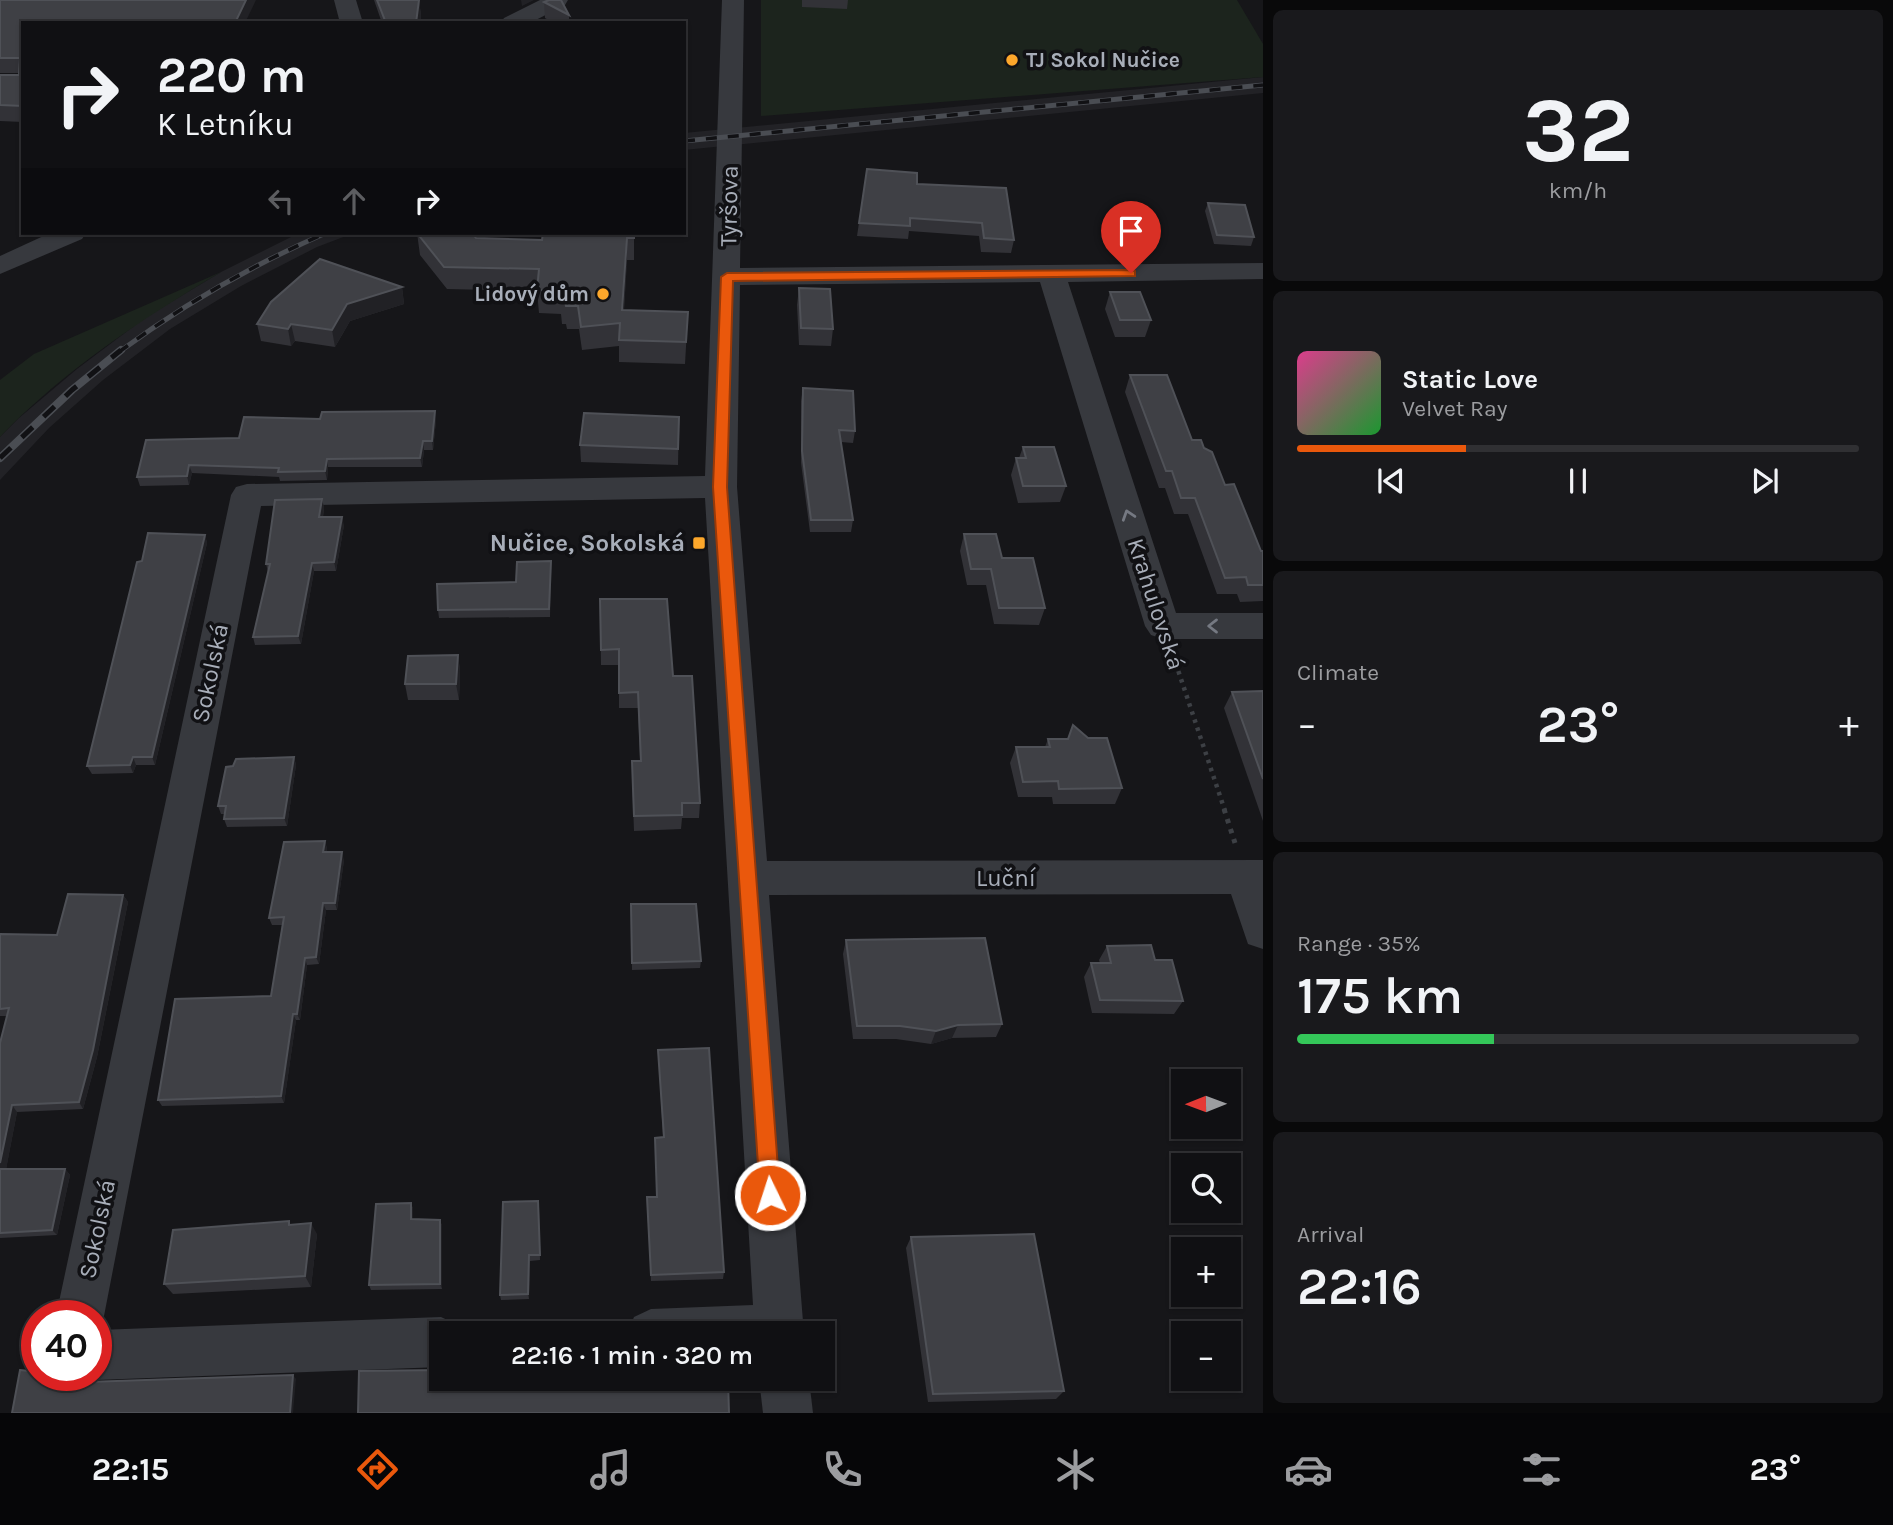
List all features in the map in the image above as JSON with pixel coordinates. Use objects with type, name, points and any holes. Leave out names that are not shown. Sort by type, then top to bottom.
[{"type":"street","points":[[345,0],[351,21]]},
{"type":"street","points":[[516,21],[558,0]]},
{"type":"street","name":"Tyršova","points":[[733,0],[720,487],[749,878],[777,1321]]},
{"type":"street","points":[[0,266],[68,235]]},
{"type":"street","points":[[727,277],[1263,271]]},
{"type":"street","name":"Krahulovská","points":[[1052,275],[1163,626]]},
{"type":"street","name":"Sokolská","points":[[83,1300],[247,495],[720,487]]},
{"type":"street","points":[[1163,626],[1263,626]]},
{"type":"street","points":[[1254,877],[1263,932]]},
{"type":"street","name":"Luční","points":[[749,878],[1254,877]]},
{"type":"street","points":[[112,1354],[429,1342]]},
{"type":"street","points":[[785,1391],[788,1413]]},
{"type":"path","name":"Krahulovská","points":[[1163,626],[1254,877]]},
{"type":"shaded area","name":"TJ Sokol Nučice","points":[[761,0],[1237,0],[1263,44],[1263,77],[761,116]]},
{"type":"shaded area","points":[[1263,77],[1263,93],[686,150],[686,133]]},
{"type":"shaded area","points":[[295,235],[349,235],[317,247],[241,286],[170,329],[103,380],[49,428],[0,480],[0,437],[19,418],[77,369],[146,317],[221,272]]},
{"type":"shaded area","points":[[221,272],[105,347],[50,390],[0,437],[0,380],[34,354]]},
{"type":"building","points":[[0,0],[246,0],[236,21],[21,21],[21,106],[0,105],[0,75],[19,75],[20,58],[0,58]]},
{"type":"building","points":[[377,0],[419,0],[416,21],[385,21]]},
{"type":"building","points":[[561,0],[569,15],[544,2]]},
{"type":"building","points":[[867,169],[917,173],[917,184],[1006,188],[1014,240],[984,238],[982,223],[910,218],[910,226],[859,223]]},
{"type":"building","points":[[1208,203],[1245,205],[1254,237],[1217,235]]},
{"type":"building","points":[[419,235],[474,235],[476,238],[542,240],[543,235],[634,235],[634,238],[627,238],[622,310],[688,312],[686,342],[619,340],[620,323],[581,327],[578,306],[566,306],[565,301],[561,301],[560,291],[537,290],[539,269],[444,267]]},
{"type":"building","points":[[320,259],[402,287],[347,304],[332,330],[291,324],[288,329],[257,324],[271,302]]},
{"type":"building","points":[[799,288],[830,289],[833,329],[801,328]]},
{"type":"building","points":[[1110,292],[1140,292],[1151,320],[1120,320]]},
{"type":"building","points":[[1130,375],[1167,375],[1192,440],[1201,440],[1204,448],[1212,452],[1225,485],[1234,484],[1263,551],[1263,585],[1248,585],[1246,577],[1225,578],[1195,498],[1181,498],[1172,471],[1166,471]]},
{"type":"building","points":[[803,388],[853,391],[855,431],[839,430],[853,520],[811,520],[802,451]]},
{"type":"building","points":[[435,411],[432,441],[423,441],[420,458],[327,459],[325,471],[278,472],[279,468],[189,465],[187,476],[137,477],[146,440],[239,438],[244,417],[320,419],[322,412]]},
{"type":"building","points":[[584,413],[679,417],[678,449],[580,445]]},
{"type":"building","points":[[1023,447],[1054,447],[1066,486],[1023,486],[1016,458],[1026,458]]},
{"type":"building","points":[[322,499],[319,517],[342,517],[334,562],[312,563],[298,636],[253,637],[270,564],[266,564],[275,500]]},
{"type":"building","points":[[148,533],[205,535],[152,757],[133,757],[130,765],[87,766],[137,562],[142,561]]},
{"type":"building","points":[[964,534],[996,534],[1002,558],[1033,558],[1045,608],[999,608],[991,569],[971,569]]},
{"type":"building","points":[[551,561],[549,609],[438,610],[437,584],[516,582],[517,562]]},
{"type":"building","points":[[600,599],[667,599],[673,676],[692,676],[700,803],[682,803],[682,815],[634,816],[632,761],[641,761],[638,692],[619,693],[619,649],[601,650]]},
{"type":"building","points":[[458,655],[456,684],[405,684],[408,656]]},
{"type":"building","points":[[1263,691],[1263,779],[1232,692]]},
{"type":"building","points":[[1073,725],[1088,738],[1107,738],[1122,788],[1059,789],[1058,781],[1023,782],[1016,747],[1050,747],[1048,739],[1068,739]]},
{"type":"building","points":[[294,757],[284,818],[224,819],[226,806],[218,806],[226,767],[233,766],[236,759]]},
{"type":"building","points":[[325,841],[323,852],[342,852],[335,903],[323,903],[316,957],[305,958],[297,1014],[293,1014],[281,1096],[158,1100],[175,999],[271,996],[284,917],[269,918],[284,842]]},
{"type":"building","points":[[68,894],[123,895],[93,1050],[79,1102],[12,1105],[0,1163],[0,1043],[9,1008],[0,1009],[0,934],[57,935]]},
{"type":"building","points":[[631,904],[696,904],[701,961],[632,963]]},
{"type":"building","points":[[985,938],[1002,1024],[958,1025],[936,1031],[900,1026],[857,1026],[846,940]]},
{"type":"building","points":[[1151,945],[1155,960],[1172,960],[1183,1001],[1100,1000],[1091,963],[1111,963],[1107,946]]},
{"type":"building","points":[[709,1048],[724,1272],[651,1275],[647,1197],[657,1197],[655,1138],[664,1137],[658,1050]]},
{"type":"building","points":[[0,1169],[65,1169],[52,1230],[0,1233]]},
{"type":"building","points":[[538,1201],[540,1255],[529,1255],[528,1294],[500,1295],[503,1202]]},
{"type":"building","points":[[411,1203],[411,1219],[440,1220],[440,1284],[369,1285],[376,1204]]},
{"type":"building","points":[[289,1221],[289,1225],[311,1223],[305,1276],[164,1284],[173,1230]]},
{"type":"building","points":[[1034,1234],[1064,1391],[933,1394],[911,1237]]},
{"type":"building","points":[[20,1370],[21,1391],[112,1391],[112,1381],[293,1375],[290,1413],[12,1413]]},
{"type":"building","points":[[429,1370],[429,1391],[728,1391],[729,1413],[358,1413],[359,1371]]},
{"type":"railway","points":[[686,141],[1263,85]]},
{"type":"railway","points":[[119,352],[219,286],[322,235]]},
{"type":"railway","points":[[0,458],[72,390],[121,350]]},
{"type":"place","name":"TJ Sokol Nučice","points":[[1012,60]]},
{"type":"place","name":"Lidový dům","points":[[603,294]]},
{"type":"place","name":"Nučice, Sokolská","points":[[699,543]]},
{"type":"route","points":[[770,1195],[720,487],[727,277],[1131,273]]}]
